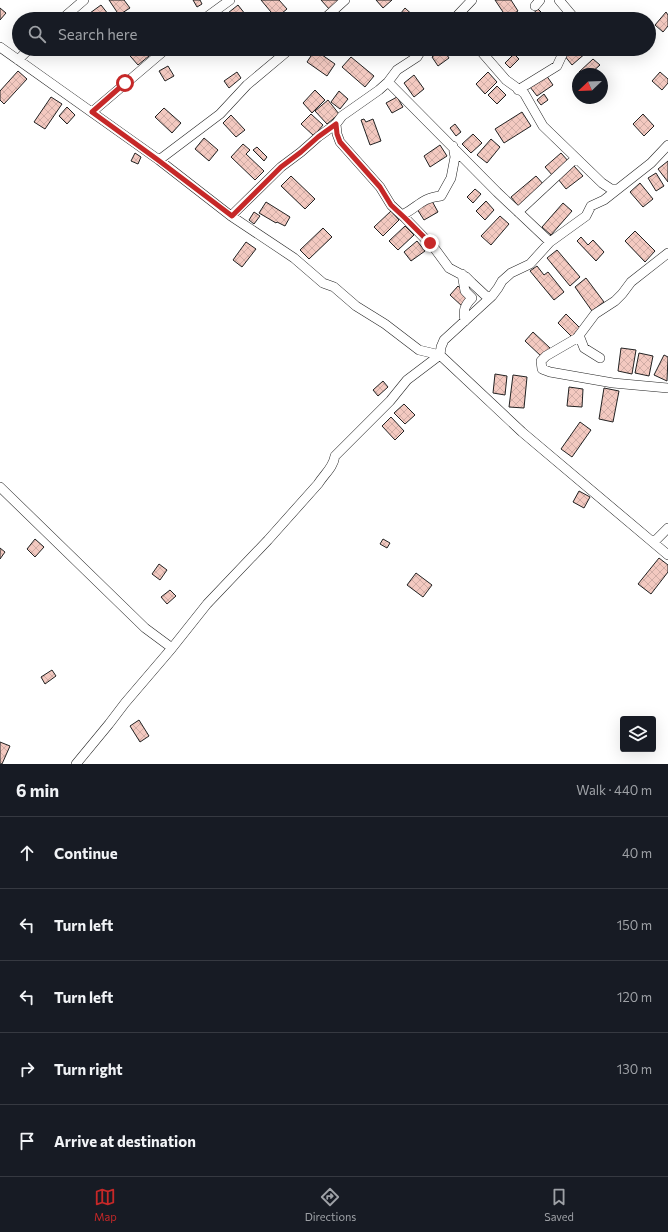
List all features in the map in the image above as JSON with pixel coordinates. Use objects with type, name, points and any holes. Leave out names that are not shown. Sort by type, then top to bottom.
[{"type":"street","points":[[70,12],[84,0]]},
{"type":"street","points":[[214,12],[230,0]]},
{"type":"street","points":[[332,12],[345,0]]},
{"type":"street","points":[[461,12],[472,0]]},
{"type":"street","points":[[559,0],[569,12]]},
{"type":"street","points":[[0,47],[12,56]]},
{"type":"street","points":[[12,56],[158,160],[232,216],[294,258],[322,283],[334,287],[356,306],[385,324],[419,350],[440,355],[522,432],[668,555]]},
{"type":"street","points":[[18,60],[22,56]]},
{"type":"street","points":[[92,112],[158,56]]},
{"type":"street","points":[[158,160],[220,114],[247,85],[282,56]]},
{"type":"street","points":[[232,216],[281,167],[336,124],[342,116],[388,82],[397,70],[418,56]]},
{"type":"street","points":[[484,56],[497,72],[518,90],[524,93],[543,126],[602,183],[611,189],[618,189]]},
{"type":"street","points":[[518,90],[557,66],[562,56]]},
{"type":"street","points":[[388,82],[550,242]]},
{"type":"street","points":[[336,124],[340,142],[380,187],[391,205],[442,256],[449,268],[466,276],[487,297],[492,296]]},
{"type":"street","points":[[76,764],[207,604],[268,540],[318,484],[325,473],[333,465],[335,456],[390,401],[407,380],[440,355],[444,340],[492,296],[502,281],[512,273],[530,264],[550,242],[586,216],[591,206],[604,200],[651,163],[668,145]]},
{"type":"street","points":[[402,215],[411,211],[426,198],[441,196],[451,178],[455,157],[453,146]]},
{"type":"street","points":[[518,212],[576,158]]},
{"type":"street","points":[[668,253],[631,282],[615,301],[595,314],[577,338],[546,356],[541,361],[542,369],[550,372],[613,383],[668,388]]},
{"type":"street","points":[[462,274],[465,291],[472,298],[466,304],[464,309],[465,321]]},
{"type":"street","points":[[579,334],[584,348],[600,358]]},
{"type":"street","points":[[0,487],[145,628],[172,648]]},
{"type":"street","points":[[654,542],[668,528]]},
{"type":"building","points":[[109,0],[124,0],[130,8],[124,12],[117,12]]},
{"type":"building","points":[[193,0],[200,0],[202,4],[197,7]]},
{"type":"building","points":[[261,0],[279,0],[287,9],[283,12],[271,12]]},
{"type":"building","points":[[321,0],[338,0],[339,1],[330,10]]},
{"type":"building","points":[[376,0],[392,0],[383,8]]},
{"type":"building","points":[[495,0],[511,0],[518,11],[516,12],[503,12]]},
{"type":"building","points":[[101,5],[106,12],[91,12]]},
{"type":"building","points":[[238,5],[244,12],[229,12]]},
{"type":"building","points":[[0,8],[6,13],[0,20]]},
{"type":"building","points":[[405,8],[409,12],[402,12]]},
{"type":"building","points":[[666,12],[668,15],[668,26],[663,32],[656,26],[656,24]]},
{"type":"building","points":[[130,56],[149,56],[138,65]]},
{"type":"building","points":[[311,56],[324,56],[335,64],[327,76],[307,62]]},
{"type":"building","points":[[448,56],[449,58],[438,66],[432,57]]},
{"type":"building","points":[[512,56],[516,56],[519,59],[510,68],[505,63]]},
{"type":"building","points":[[565,56],[582,56],[572,65]]},
{"type":"building","points":[[351,57],[374,76],[365,87],[342,67]]},
{"type":"building","points":[[593,59],[600,65],[597,68],[583,68]]},
{"type":"building","points":[[168,66],[174,76],[165,81],[159,71]]},
{"type":"building","points":[[18,71],[27,79],[4,104],[0,100],[0,91]]},
{"type":"building","points":[[237,72],[241,78],[229,88],[224,81]]},
{"type":"building","points":[[488,72],[497,82],[485,94],[476,84]]},
{"type":"building","points":[[660,72],[668,79],[668,83],[662,90],[652,81]]},
{"type":"building","points":[[414,75],[424,89],[414,97],[404,83]]},
{"type":"building","points":[[546,75],[553,85],[537,96],[530,87]]},
{"type":"building","points":[[497,86],[506,95],[497,104],[488,95]]},
{"type":"building","points":[[315,90],[325,100],[312,113],[303,103]]},
{"type":"building","points":[[339,91],[348,99],[340,109],[331,102]]},
{"type":"building","points":[[544,94],[548,100],[541,105],[537,100]]},
{"type":"building","points":[[51,97],[62,104],[45,129],[34,122]]},
{"type":"building","points":[[397,97],[403,107],[392,113],[386,103]]},
{"type":"building","points":[[328,100],[339,114],[327,124],[315,111]]},
{"type":"building","points":[[67,107],[75,115],[67,124],[59,116]]},
{"type":"building","points":[[164,108],[181,123],[172,133],[155,117]]},
{"type":"building","points":[[522,112],[531,126],[504,143],[495,129]]},
{"type":"building","points":[[311,114],[323,125],[314,136],[301,124]]},
{"type":"building","points":[[643,114],[654,126],[644,136],[633,124]]},
{"type":"building","points":[[231,115],[245,130],[236,137],[223,123]]},
{"type":"building","points":[[364,119],[366,122],[373,119],[381,141],[370,145],[361,120]]},
{"type":"building","points":[[455,124],[461,132],[456,136],[450,128]]},
{"type":"building","points":[[473,134],[482,143],[471,153],[462,144]]},
{"type":"building","points":[[204,138],[218,150],[209,161],[195,149]]},
{"type":"building","points":[[491,139],[500,147],[487,163],[477,155]]},
{"type":"building","points":[[243,144],[250,150],[246,154],[264,171],[255,180],[231,157]]},
{"type":"building","points":[[440,145],[447,156],[430,167],[424,156]]},
{"type":"building","points":[[257,147],[267,157],[264,161],[253,150]]},
{"type":"building","points":[[135,153],[141,157],[138,164],[131,161]]},
{"type":"building","points":[[561,153],[569,162],[553,176],[545,167]]},
{"type":"building","points":[[668,161],[668,182],[658,169]]},
{"type":"building","points":[[574,166],[583,176],[566,189],[558,179]]},
{"type":"building","points":[[656,173],[664,186],[656,191],[648,178]]},
{"type":"building","points":[[291,176],[315,199],[305,209],[281,186]]},
{"type":"building","points":[[536,176],[545,186],[519,207],[511,197]]},
{"type":"building","points":[[640,183],[653,199],[643,207],[630,192]]},
{"type":"building","points":[[475,189],[481,194],[473,203],[467,197]]},
{"type":"building","points":[[432,201],[438,212],[424,220],[417,209]]},
{"type":"building","points":[[486,201],[494,210],[485,220],[476,211]]},
{"type":"building","points":[[266,202],[290,217],[285,226],[277,222],[276,223],[259,213]]},
{"type":"building","points":[[563,203],[572,211],[551,235],[542,227]]},
{"type":"building","points":[[391,211],[399,220],[383,236],[374,227]]},
{"type":"building","points":[[254,212],[260,216],[254,224],[249,220]]},
{"type":"building","points":[[500,216],[509,224],[491,245],[481,236]]},
{"type":"building","points":[[405,226],[414,235],[398,250],[389,241]]},
{"type":"building","points":[[323,228],[332,237],[309,259],[300,250]]},
{"type":"building","points":[[635,231],[655,251],[645,262],[625,241]]},
{"type":"building","points":[[581,237],[588,245],[593,240],[604,252],[596,261],[577,241]]},
{"type":"building","points":[[417,241],[425,251],[411,261],[404,252]]},
{"type":"building","points":[[246,242],[256,249],[242,267],[233,260]]},
{"type":"building","points":[[557,250],[580,277],[570,286],[547,258]]},
{"type":"building","points":[[537,266],[544,275],[548,272],[564,292],[554,300],[530,271]]},
{"type":"building","points":[[586,278],[604,302],[592,311],[575,287]]},
{"type":"building","points":[[458,286],[471,298],[463,307],[450,295]]},
{"type":"building","points":[[566,314],[580,328],[572,337],[558,323]]},
{"type":"building","points":[[533,332],[550,348],[542,357],[525,341]]},
{"type":"building","points":[[621,348],[636,350],[632,374],[618,371]]},
{"type":"building","points":[[639,353],[653,356],[649,376],[635,373]]},
{"type":"building","points":[[664,355],[668,357],[667,381],[654,375]]},
{"type":"building","points":[[495,374],[507,376],[505,395],[493,393]]},
{"type":"building","points":[[513,375],[527,377],[524,408],[509,407]]},
{"type":"building","points":[[383,381],[388,387],[378,396],[373,390]]},
{"type":"building","points":[[569,387],[583,389],[582,407],[567,406]]},
{"type":"building","points":[[604,388],[619,391],[613,422],[599,419]]},
{"type":"building","points":[[404,404],[415,415],[405,424],[394,413]]},
{"type":"building","points":[[391,417],[404,431],[395,440],[382,426]]},
{"type":"building","points":[[580,422],[591,430],[572,457],[561,449]]},
{"type":"building","points":[[579,491],[590,497],[584,508],[573,502]]},
{"type":"building","points":[[35,539],[44,547],[35,557],[27,549]]},
{"type":"building","points":[[383,539],[390,543],[387,548],[380,544]]},
{"type":"building","points":[[0,548],[5,552],[0,559]]},
{"type":"building","points":[[659,558],[668,565],[668,572],[651,594],[638,584]]},
{"type":"building","points":[[159,564],[167,570],[160,580],[152,574]]},
{"type":"building","points":[[416,573],[432,585],[423,597],[407,585]]},
{"type":"building","points":[[170,590],[176,596],[167,604],[161,597]]},
{"type":"building","points":[[52,670],[56,676],[45,684],[41,677]]},
{"type":"building","points":[[139,720],[149,736],[140,742],[130,726]]},
{"type":"building","points":[[0,742],[10,746],[2,764],[0,763]]},
{"type":"route","points":[[125,83],[92,112],[232,216],[281,167],[336,124],[340,142],[380,187],[391,205],[430,243]]}]
